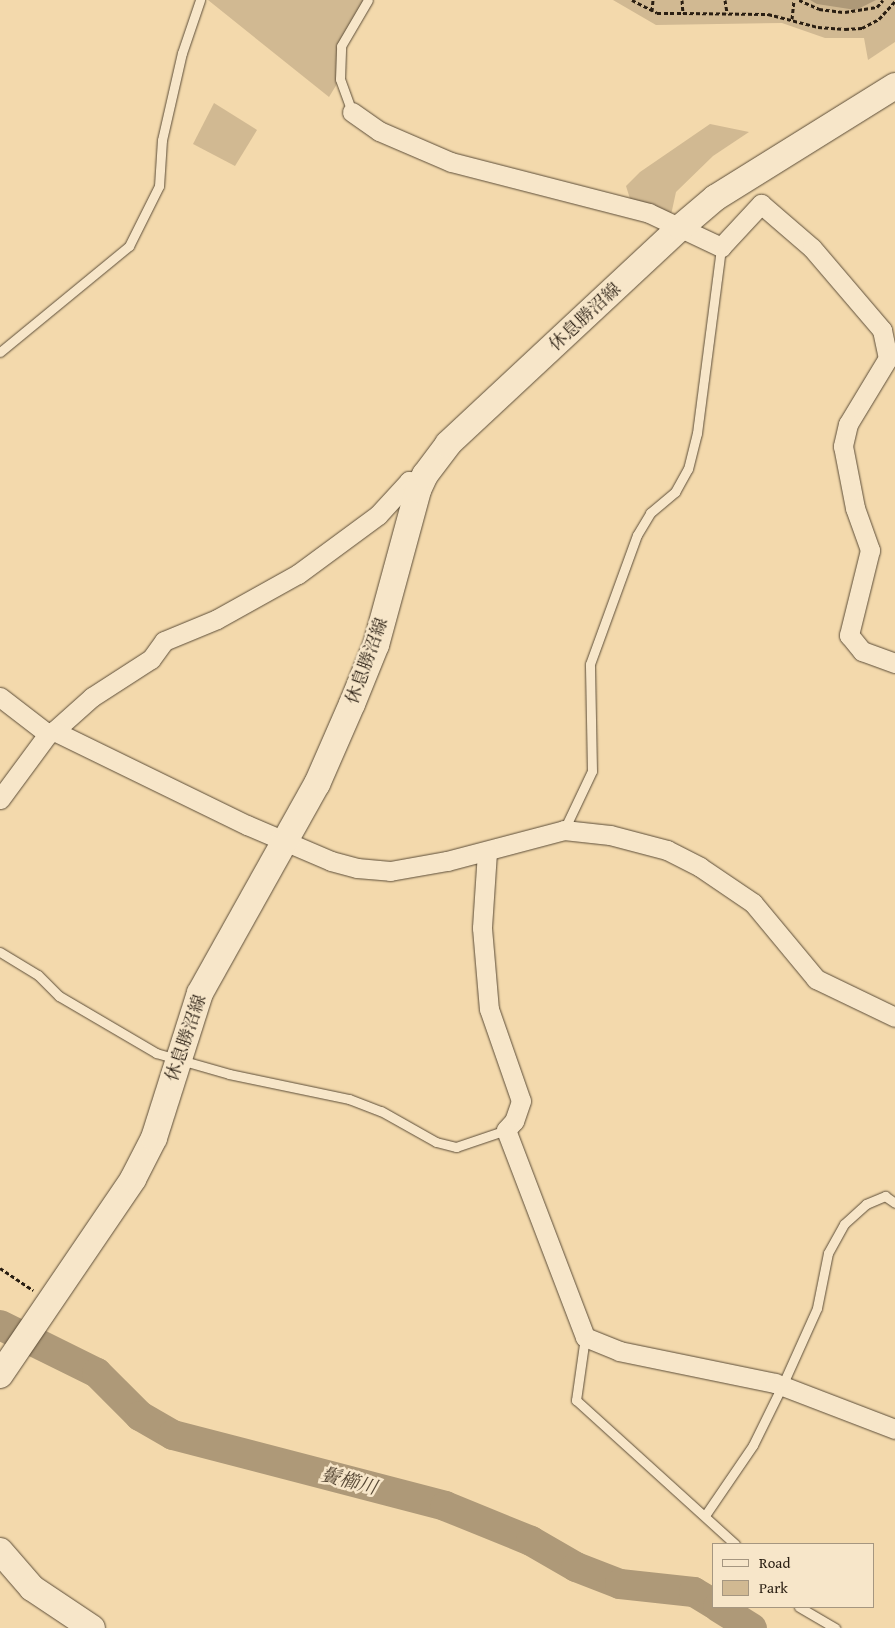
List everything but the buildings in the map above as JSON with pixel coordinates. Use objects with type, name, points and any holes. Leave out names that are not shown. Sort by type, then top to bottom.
[{"type":"main road","name":"休息勝沼線","points":[[0,1375],[133,1179],[154,1138],[200,993],[317,784],[376,646],[421,484],[448,444],[680,227],[715,198],[895,86]]},
{"type":"main road","points":[[0,1552],[32,1588],[92,1628]]},
{"type":"street","points":[[352,112],[379,131],[451,162],[588,195],[649,213],[721,247],[761,204],[812,248],[882,330],[888,358],[848,424],[842,446],[855,508],[870,550],[849,635],[862,651],[895,663]]},
{"type":"street","points":[[0,799],[51,733],[92,697],[151,659],[164,641],[217,619],[298,574],[378,515],[409,482],[421,484]]},
{"type":"street","points":[[0,697],[51,733],[285,842],[357,868],[390,871],[487,852],[564,830],[610,835],[667,850],[700,868],[753,903],[816,979],[895,1017]]},
{"type":"street","points":[[487,852],[482,928],[489,1009],[521,1101],[514,1121],[506,1130],[585,1337],[619,1351],[782,1386],[895,1429]]},
{"type":"lane","points":[[0,352],[129,246],[159,186],[162,140],[182,54],[200,0]]},
{"type":"lane","points":[[352,112],[340,79],[341,46],[368,0]]},
{"type":"lane","points":[[564,830],[592,771],[590,664],[608,610],[637,535],[650,513],[675,492],[688,469],[697,433],[721,247]]},
{"type":"lane","points":[[0,952],[38,975],[59,996],[122,1035],[156,1053],[229,1074],[349,1099],[381,1111],[436,1142],[456,1146],[506,1130]]},
{"type":"lane","points":[[706,1514],[753,1445],[782,1386],[817,1308],[828,1253],[844,1224],[866,1204],[885,1196],[895,1203]]},
{"type":"lane","points":[[585,1337],[576,1400],[706,1514],[734,1543]]},
{"type":"lane","points":[[801,1608],[835,1628]]},
{"type":"path","points":[[632,0],[652,11],[768,14],[818,27],[862,28],[879,19],[895,1]]},
{"type":"path","points":[[652,11],[653,0]]},
{"type":"path","points":[[682,0],[683,13]]},
{"type":"path","points":[[726,0],[727,13]]},
{"type":"path","points":[[792,20],[794,0]]},
{"type":"path","points":[[799,0],[819,9],[845,12],[877,6],[883,0]]},
{"type":"path","points":[[0,1268],[48,1304]]},
{"type":"green space","points":[[208,0],[368,0],[341,46],[340,79],[329,97]]},
{"type":"green space","points":[[613,0],[895,0],[895,42],[868,60],[864,38],[825,38],[782,23],[656,25]]},
{"type":"green space","points":[[214,103],[257,130],[235,166],[193,144]]},
{"type":"green space","points":[[710,124],[749,132],[713,156],[676,192],[671,215],[631,202],[626,186],[640,172]]},
{"type":"shaded area","points":[[810,0],[876,0],[856,10],[817,4]]},
{"type":"waterway","name":"鬢櫛川","points":[[0,1325],[97,1373],[140,1416],[173,1435],[445,1506],[531,1541],[576,1567],[620,1584],[694,1592],[712,1603]]},
{"type":"waterway","name":"鬢櫛川","points":[[720,1608],[752,1628]]}]
